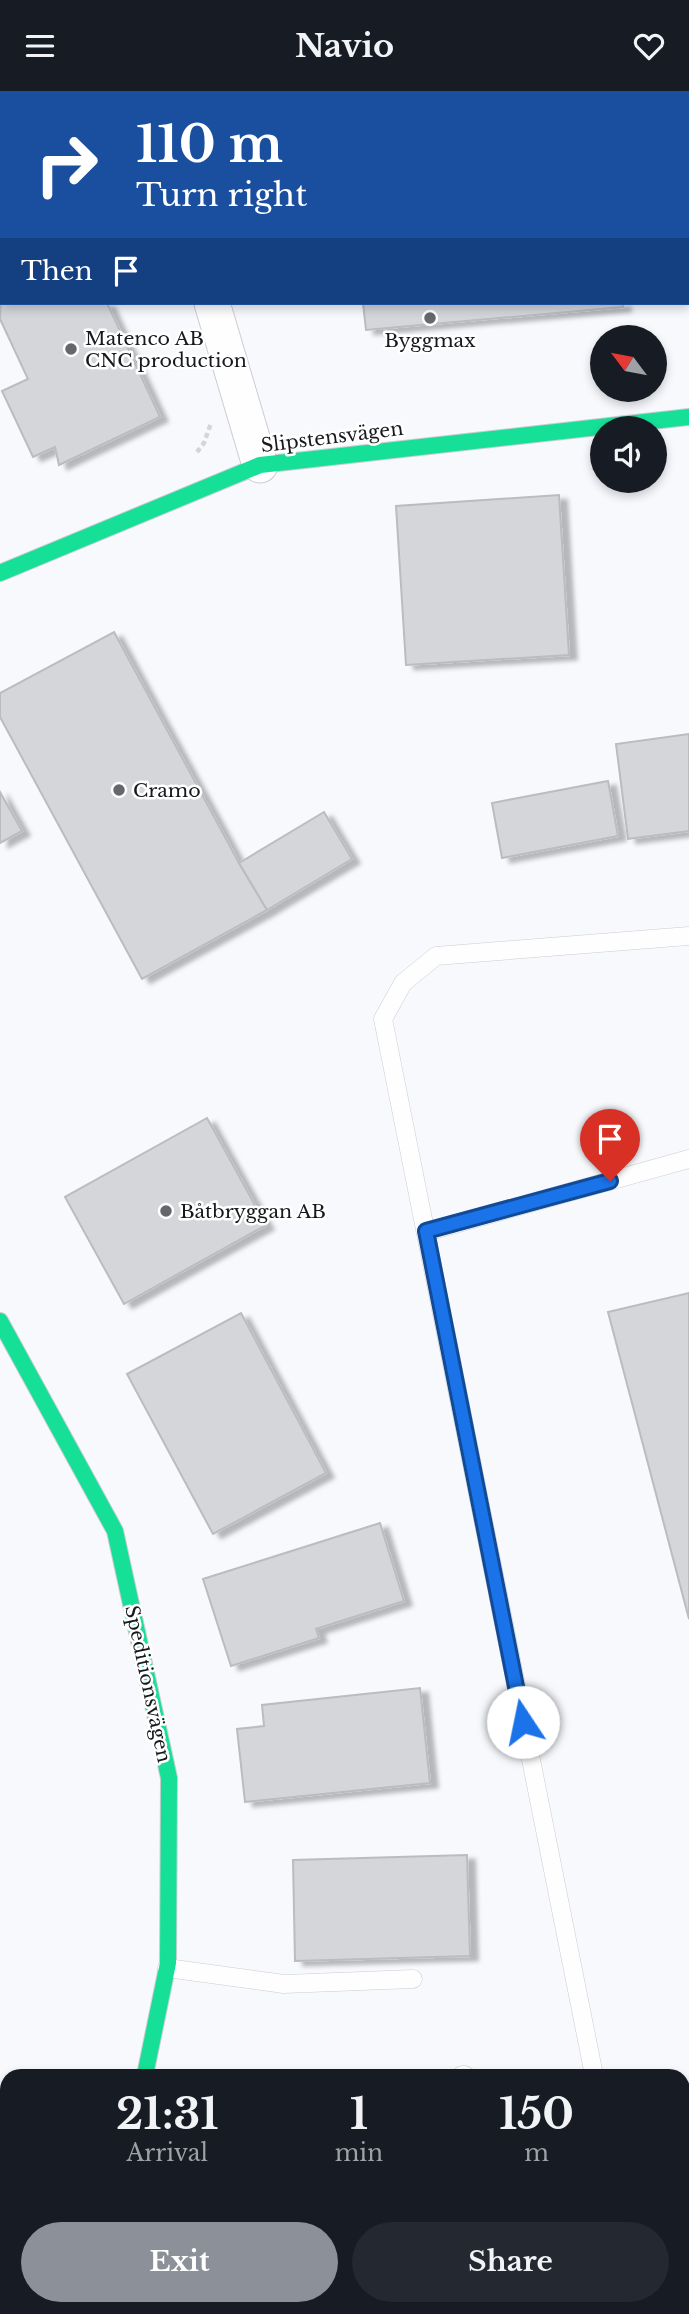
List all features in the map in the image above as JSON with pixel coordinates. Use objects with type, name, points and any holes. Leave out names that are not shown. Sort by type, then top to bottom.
[{"type":"street","points":[[213,305],[260,465]]},
{"type":"street","name":"Slipstensvägen","points":[[0,573],[260,465],[689,417]]},
{"type":"street","name":"Speditionsvägen","points":[[0,1321],[115,1531],[169,1778],[167,1968],[146,2069]]},
{"type":"lane","points":[[593,2069],[383,1019],[403,983],[436,956],[689,936]]},
{"type":"lane","points":[[426,1231],[689,1159]]},
{"type":"lane","points":[[167,1968],[284,1984],[413,1979]]},
{"type":"path","points":[[196,453],[205,443],[211,423],[210,411]]},
{"type":"building","name":"Matenco AB CNC production","points":[[1,305],[108,305],[160,417],[59,465],[55,447],[33,457],[2,391],[28,379],[0,319]]},
{"type":"building","name":"Byggmax","points":[[363,305],[623,305],[623,307],[366,330]]},
{"type":"building","points":[[559,495],[569,655],[406,665],[396,506]]},
{"type":"building","name":"Cramo","points":[[114,632],[267,910],[142,979],[0,717],[0,693]]},
{"type":"building","points":[[689,734],[689,831],[628,839],[616,744]]},
{"type":"building","points":[[608,781],[618,836],[502,858],[492,803]]},
{"type":"building","points":[[0,792],[22,831],[0,843]]},
{"type":"building","points":[[324,812],[352,859],[267,910],[239,863]]},
{"type":"building","name":"Båtbryggan AB","points":[[207,1118],[266,1225],[124,1304],[65,1197]]},
{"type":"building","points":[[689,1293],[689,1619],[608,1312]]},
{"type":"building","points":[[241,1313],[326,1473],[213,1534],[127,1374]]},
{"type":"building","points":[[380,1523],[404,1601],[316,1629],[319,1638],[231,1666],[203,1579]]},
{"type":"building","points":[[420,1688],[430,1783],[245,1802],[237,1729],[264,1726],[262,1705]]},
{"type":"building","points":[[467,1855],[470,1956],[295,1961],[293,1860]]},
{"type":"traffic: fast","points":[[0,573],[260,465],[689,417]]},
{"type":"traffic: fast","points":[[0,1321],[115,1531],[169,1778],[168,1963],[146,2069]]},
{"type":"place","name":"Byggmax","points":[[430,318]]},
{"type":"place","name":"Matenco AB CNC production","points":[[71,349]]},
{"type":"place","name":"Cramo","points":[[119,790]]},
{"type":"place","name":"Båtbryggan AB","points":[[166,1211]]},
{"type":"route","points":[[523,1722],[426,1231],[610,1181]]}]
